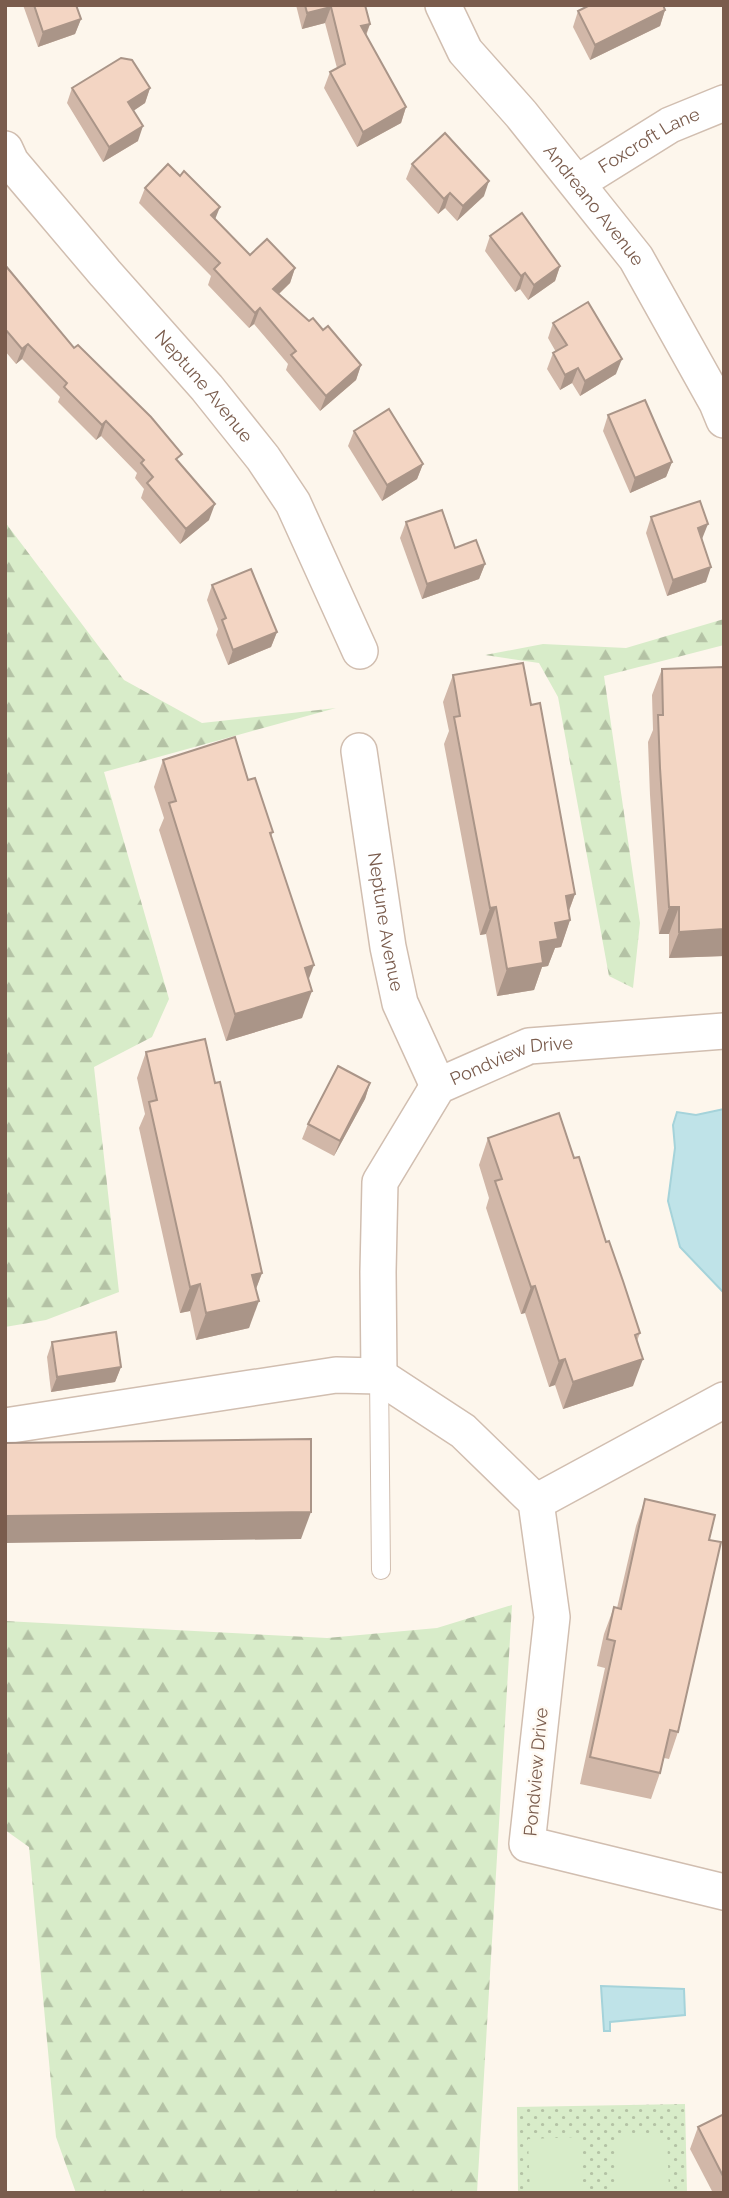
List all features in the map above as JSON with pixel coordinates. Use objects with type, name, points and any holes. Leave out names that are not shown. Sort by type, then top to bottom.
[{"type":"street","name":"Andreano Avenue","points":[[443,5],[465,51],[521,114],[636,258],[718,403],[724,420]]},
{"type":"street","name":"Foxcroft Lane","points":[[577,183],[670,125],[724,103]]},
{"type":"street","name":"Neptune Avenue","points":[[5,149],[11,162],[207,388],[263,458],[293,503],[360,651]]},
{"type":"street","name":"Neptune Avenue","points":[[359,751],[388,947],[400,1003],[438,1086]]},
{"type":"street","name":"Pondview Drive","points":[[379,1376],[380,1182],[438,1086],[529,1046],[724,1031]]},
{"type":"street","points":[[5,1426],[336,1375],[379,1376],[463,1431],[536,1502],[724,1400]]},
{"type":"street","name":"Pondview Drive","points":[[536,1502],[552,1617],[527,1844],[724,1892]]},
{"type":"lane","points":[[379,1376],[382,1570]]},
{"type":"green space","points":[[5,522],[124,680],[202,723],[336,708],[104,772],[169,999],[152,1037],[94,1067],[119,1292],[46,1320],[5,1327]]},
{"type":"green space","points":[[724,619],[724,645],[604,676],[640,923],[633,988],[609,976],[558,697],[539,663],[485,655],[543,644],[626,648]]},
{"type":"green space","points":[[512,1605],[477,2193],[76,2193],[56,2137],[29,1847],[5,1830],[5,1621],[327,1638],[437,1628]]},
{"type":"green space","points":[[685,2104],[687,2193],[518,2193],[517,2107]]},
{"type":"green space","points":[[667,2133],[669,2193],[617,2193],[615,2135]]},
{"type":"green space","points":[[581,2137],[583,2193],[530,2193],[528,2139]]},
{"type":"water","points":[[724,1109],[724,1293],[680,1247],[668,1201],[675,1148],[673,1125],[677,1112],[696,1115]]},
{"type":"water","points":[[601,1986],[684,1989],[685,2015],[610,2022],[610,2031],[604,2031]]},
{"type":"building","points":[[34,5],[76,5],[81,19],[43,32]]},
{"type":"building","points":[[305,5],[365,5],[370,24],[361,26],[406,107],[363,132],[330,72],[345,64],[331,7],[307,13]]},
{"type":"building","points":[[590,5],[663,5],[665,10],[595,45],[578,11]]},
{"type":"building","points":[[121,58],[132,60],[150,88],[128,102],[143,126],[109,147],[72,88]]},
{"type":"building","points":[[445,133],[489,181],[463,206],[450,193],[444,199],[412,164]]},
{"type":"building","points":[[168,164],[180,176],[184,171],[220,207],[211,215],[250,255],[267,239],[295,268],[273,289],[309,321],[313,318],[323,330],[328,326],[361,365],[326,396],[291,355],[296,351],[260,308],[255,313],[214,269],[220,263],[145,188]]},
{"type":"building","points":[[522,213],[560,266],[534,285],[525,273],[521,276],[490,236]]},
{"type":"building","points":[[5,265],[74,348],[78,345],[151,417],[182,454],[176,459],[215,504],[186,529],[147,483],[153,477],[141,463],[144,460],[106,421],[102,425],[64,387],[67,383],[28,344],[22,349],[5,329]]},
{"type":"building","points":[[588,302],[622,359],[585,381],[578,368],[565,375],[553,353],[567,345],[553,323]]},
{"type":"building","points":[[645,400],[672,462],[635,478],[608,415]]},
{"type":"building","points":[[389,409],[423,464],[387,485],[354,431]]},
{"type":"building","points":[[700,501],[708,524],[698,528],[711,567],[673,580],[651,517]]},
{"type":"building","points":[[442,510],[455,548],[476,540],[485,564],[427,584],[406,522]]},
{"type":"building","points":[[251,569],[277,632],[233,650],[222,620],[226,618],[212,585]]},
{"type":"building","points":[[523,663],[531,705],[540,703],[575,894],[566,896],[570,920],[555,923],[558,939],[540,942],[543,963],[507,969],[496,907],[490,908],[454,717],[460,716],[453,675]]},
{"type":"building","points":[[724,667],[724,929],[679,932],[679,907],[669,907],[660,768],[658,715],[663,715],[662,669]]},
{"type":"building","points":[[235,737],[248,780],[255,778],[273,832],[270,833],[314,965],[305,968],[312,991],[235,1014],[169,803],[176,801],[163,760]]},
{"type":"building","points":[[205,1039],[215,1083],[220,1082],[262,1273],[252,1275],[259,1301],[206,1313],[200,1284],[190,1287],[149,1102],[157,1100],[146,1052]]},
{"type":"building","points":[[338,1066],[370,1083],[340,1141],[308,1124]]},
{"type":"building","points":[[559,1113],[574,1158],[579,1157],[606,1242],[609,1241],[623,1281],[640,1333],[635,1335],[643,1359],[573,1382],[565,1359],[559,1361],[535,1286],[531,1287],[495,1181],[502,1179],[488,1138]]},
{"type":"building","points":[[116,1332],[121,1367],[57,1377],[52,1342]]},
{"type":"building","points":[[311,1439],[311,1512],[5,1516],[5,1443]]},
{"type":"building","points":[[645,1499],[715,1515],[709,1540],[721,1542],[678,1732],[670,1730],[660,1773],[590,1757],[615,1641],[607,1639],[614,1607],[621,1609]]},
{"type":"building","points":[[724,2114],[724,2178],[698,2127]]}]
